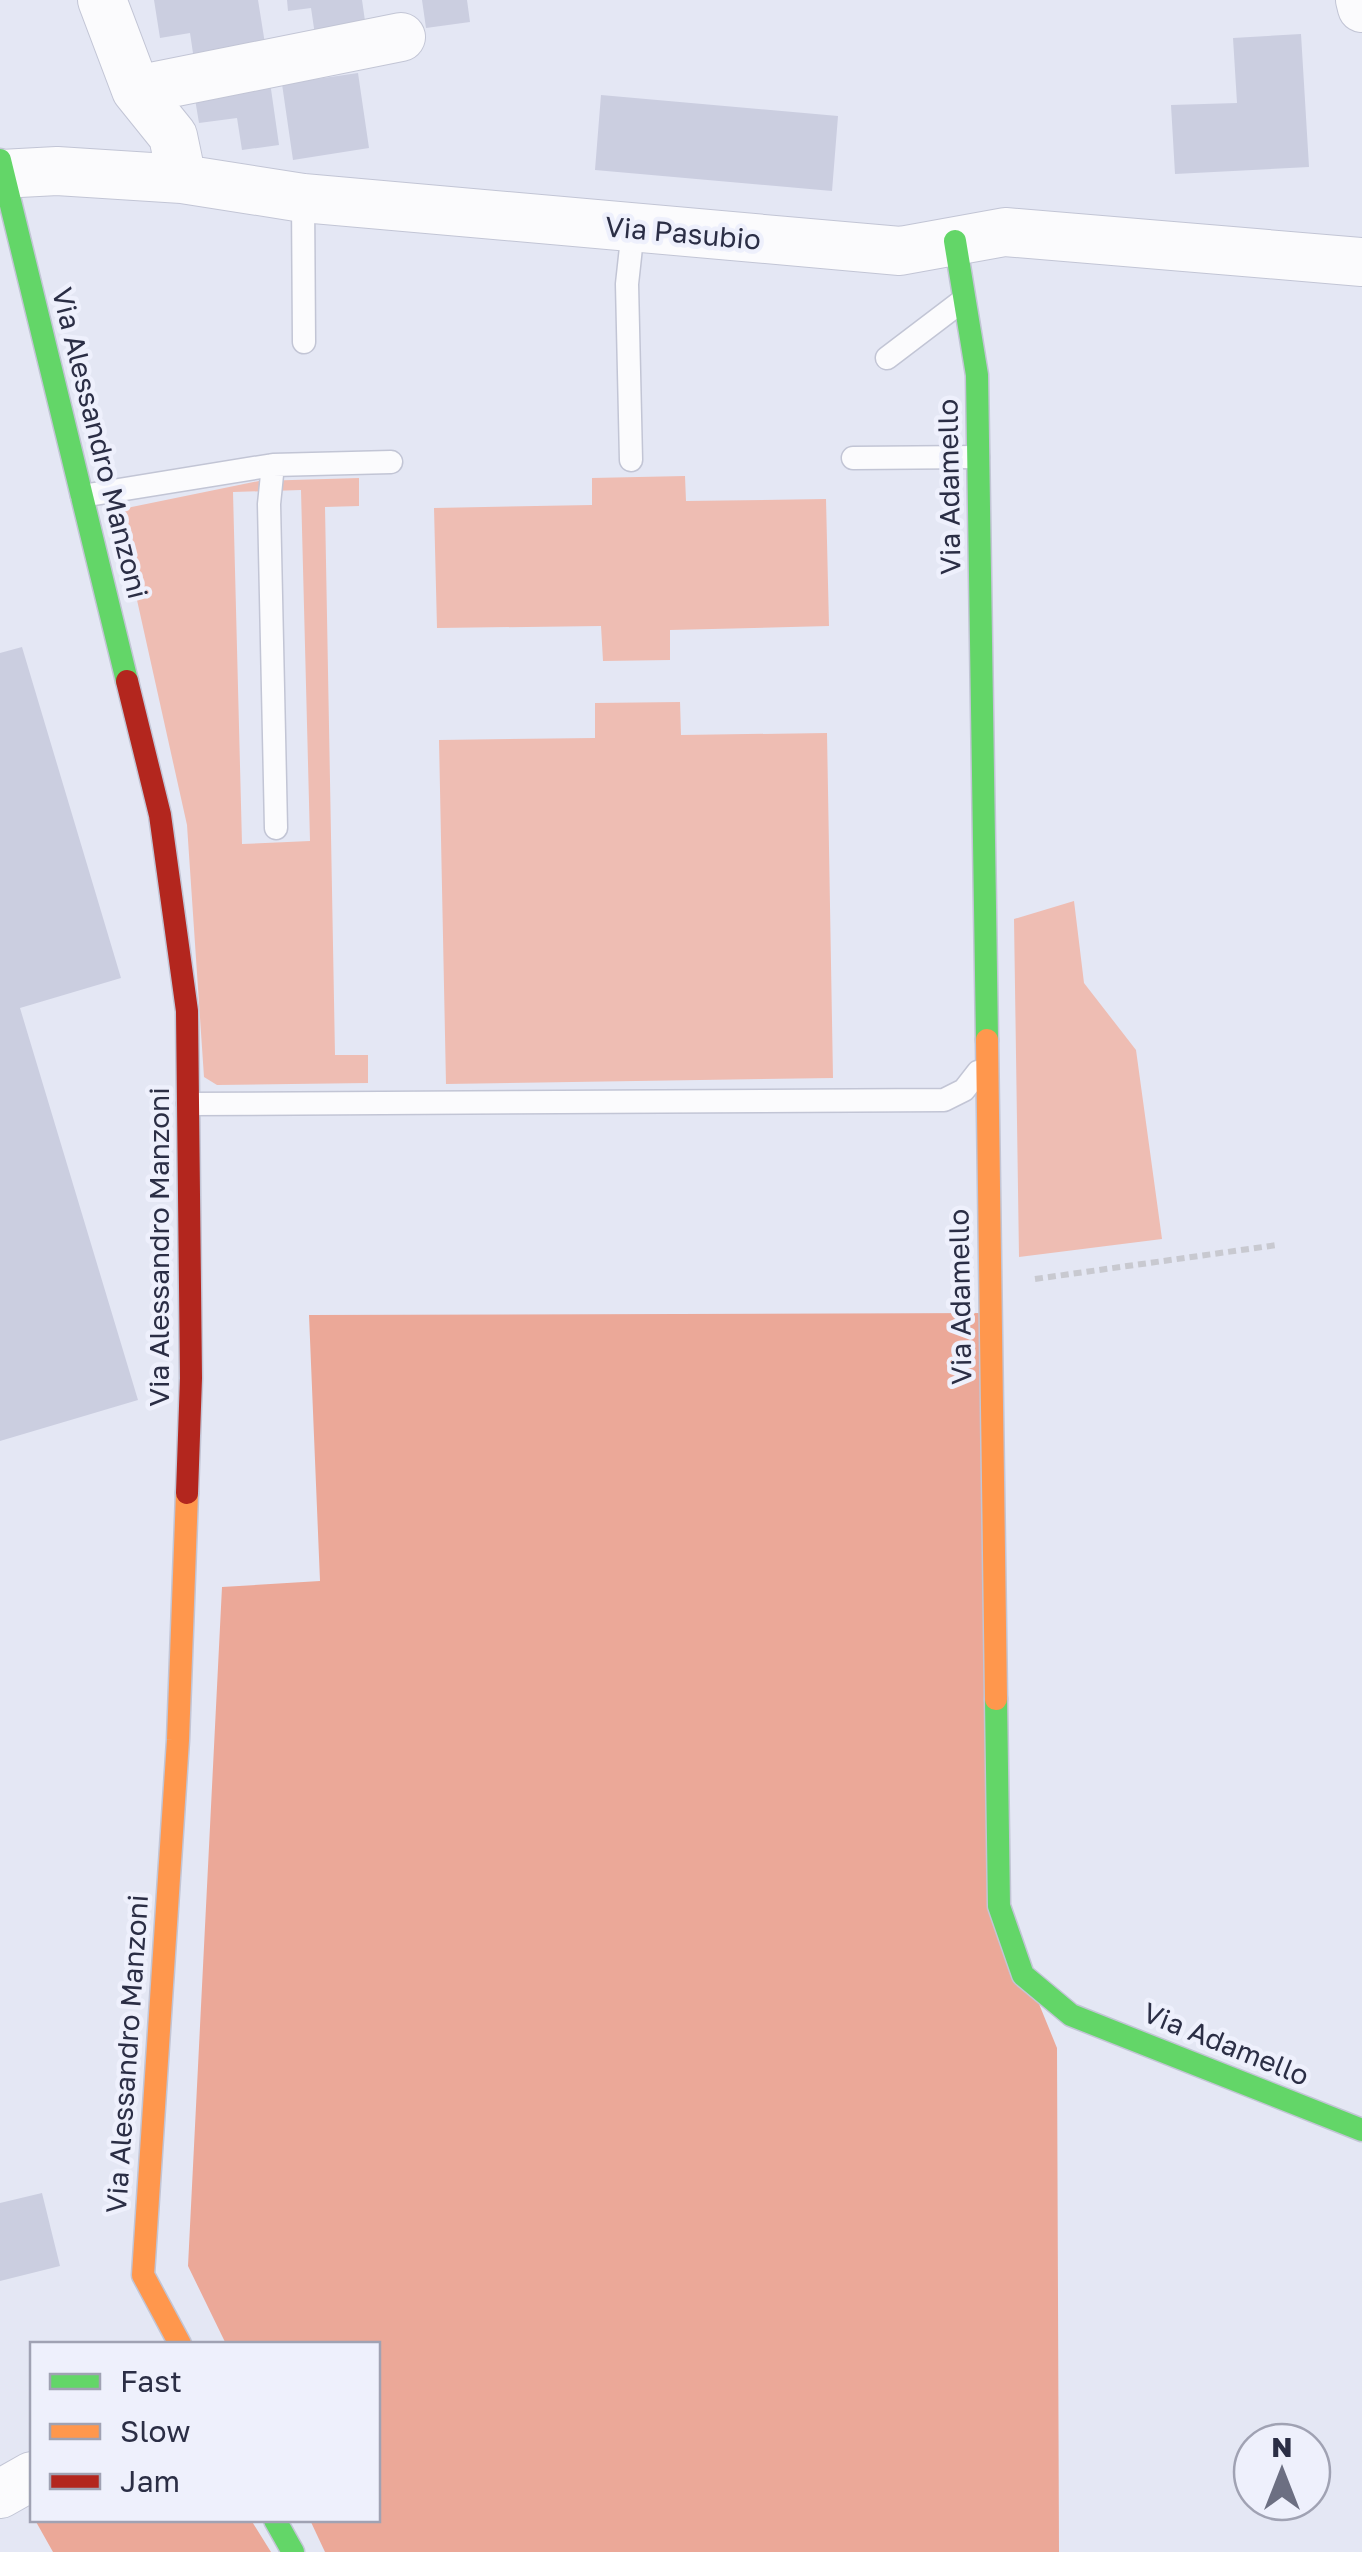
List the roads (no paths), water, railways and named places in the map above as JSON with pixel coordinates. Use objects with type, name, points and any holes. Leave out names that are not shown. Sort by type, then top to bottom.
[{"type":"street","points":[[102,0],[136,90],[173,136],[182,179]]},
{"type":"street","points":[[1360,0],[1362,8]]},
{"type":"street","points":[[136,90],[401,37]]},
{"type":"street","name":"Via Pasubio","points":[[2,169],[182,179],[303,198],[900,251],[1005,232],[1362,262]]},
{"type":"street","name":"Via Alessandro Manzoni","points":[[2,169],[160,816],[187,1011],[191,1378],[178,1740],[142,2276],[179,2342]]},
{"type":"street","name":"Via Adamello","points":[[954,241],[977,376],[999,1906],[1024,1976],[1070,2015],[1362,2130]]},
{"type":"street","points":[[0,2494],[30,2477]]},
{"type":"street","points":[[276,2522],[293,2552]]},
{"type":"lane","points":[[303,198],[304,342]]},
{"type":"lane","points":[[632,460],[628,284],[633,229]]},
{"type":"lane","points":[[887,358],[962,301]]},
{"type":"lane","points":[[852,458],[978,457]]},
{"type":"lane","points":[[82,496],[273,466],[391,462]]},
{"type":"lane","points":[[273,466],[269,504],[276,828]]},
{"type":"lane","points":[[188,1104],[944,1100],[964,1090],[987,1061]]}]
